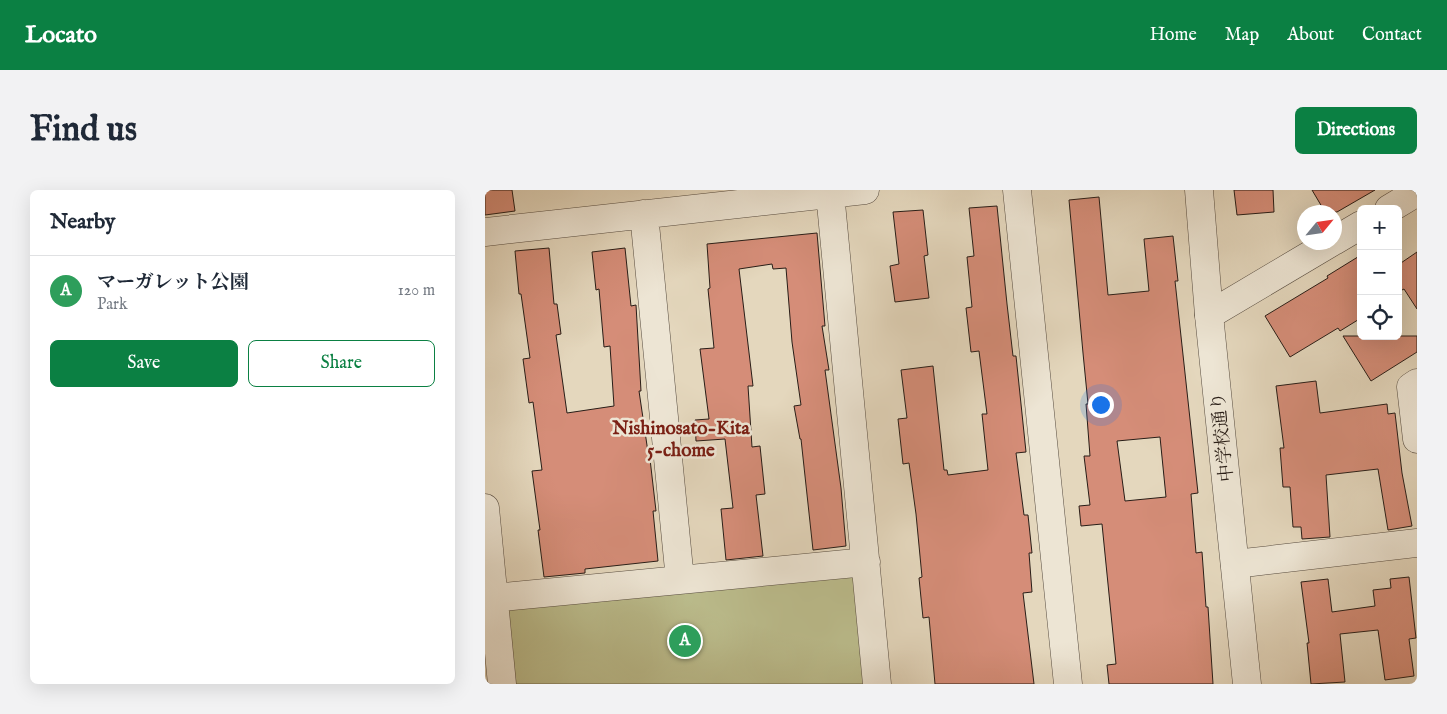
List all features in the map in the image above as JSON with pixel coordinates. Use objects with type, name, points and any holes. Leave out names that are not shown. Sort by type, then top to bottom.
[{"type":"street","points":[[485,232],[865,190]]},
{"type":"street","points":[[1017,190],[1068,684]]},
{"type":"street","name":"中学校通り","points":[[1199,190],[1209,315],[1247,684]]},
{"type":"street","points":[[1396,205],[1417,192]]},
{"type":"street","points":[[830,193],[877,684]]},
{"type":"street","points":[[644,214],[680,580]]},
{"type":"street","points":[[1342,237],[1357,228]]},
{"type":"street","points":[[1209,315],[1319,250]]},
{"type":"street","points":[[1417,383],[1411,388],[1417,439]]},
{"type":"street","points":[[485,508],[502,684]]},
{"type":"street","points":[[1235,564],[1417,543]]},
{"type":"street","points":[[493,598],[866,562]]},
{"type":"green space","points":[[866,562],[877,684],[502,684],[493,598]]},
{"type":"building","points":[[485,190],[512,190],[515,211],[485,215]]},
{"type":"building","points":[[1234,190],[1273,190],[1274,212],[1237,215]]},
{"type":"building","points":[[1312,190],[1375,190],[1342,209],[1342,205],[1321,205]]},
{"type":"building","points":[[1099,197],[1108,295],[1149,291],[1144,239],[1173,236],[1178,281],[1175,281],[1198,493],[1191,494],[1196,553],[1202,552],[1213,684],[1109,684],[1107,665],[1116,664],[1102,524],[1081,526],[1079,506],[1090,505],[1084,456],[1090,456],[1086,404],[1088,404],[1069,200]],"holes":[[[1160,437],[1166,497],[1125,501],[1117,441]]]},
{"type":"building","points":[[997,206],[1013,356],[1016,356],[1026,452],[1016,453],[1024,515],[1028,515],[1032,553],[1029,553],[1032,592],[1023,593],[1034,684],[935,684],[929,617],[923,618],[919,578],[922,577],[909,463],[903,464],[898,419],[907,418],[901,370],[933,366],[944,470],[947,470],[948,475],[988,470],[982,414],[987,414],[979,351],[971,352],[966,308],[972,307],[967,257],[974,256],[969,208]]},
{"type":"building","points":[[923,210],[928,255],[924,256],[929,298],[895,302],[890,266],[899,264],[893,212]]},
{"type":"building","points":[[817,233],[825,326],[822,326],[829,370],[825,370],[841,488],[846,546],[813,550],[801,439],[794,406],[801,405],[792,342],[786,268],[773,269],[772,264],[739,269],[753,386],[748,386],[752,447],[760,446],[765,494],[756,495],[763,556],[726,560],[721,509],[733,508],[725,439],[696,441],[695,420],[709,419],[700,349],[714,348],[708,289],[710,288],[707,244]]},
{"type":"building","points":[[549,248],[554,304],[557,304],[561,334],[556,335],[567,413],[614,406],[610,346],[604,347],[599,289],[596,290],[592,252],[625,248],[631,306],[636,305],[641,391],[639,391],[656,511],[653,511],[658,561],[585,569],[585,573],[544,577],[532,471],[542,470],[533,402],[529,403],[523,359],[530,358],[521,294],[519,294],[515,251]]},
{"type":"building","points":[[1417,252],[1417,309],[1404,289],[1402,290],[1402,262]]},
{"type":"building","points":[[1357,257],[1357,320],[1340,331],[1338,328],[1290,357],[1265,316],[1328,278],[1327,276]]},
{"type":"building","points":[[1343,336],[1357,336],[1357,340],[1402,340],[1402,336],[1417,336],[1417,352],[1371,381]]},
{"type":"building","points":[[1316,381],[1320,413],[1387,404],[1388,414],[1395,413],[1402,473],[1412,526],[1388,530],[1378,469],[1326,475],[1330,537],[1302,539],[1301,527],[1293,527],[1290,487],[1283,487],[1280,448],[1284,448],[1276,386]]},
{"type":"building","points":[[1409,577],[1416,638],[1409,639],[1414,676],[1385,680],[1378,630],[1340,634],[1345,682],[1311,684],[1307,643],[1309,643],[1301,582],[1328,579],[1332,612],[1375,606],[1373,590],[1391,588],[1390,579]]},
{"type":"place","name":"マーガレット公園","points":[[685,641]]},
{"type":"district","name":"Nishinosato-Kita 5-chome","points":[[681,438]]}]
